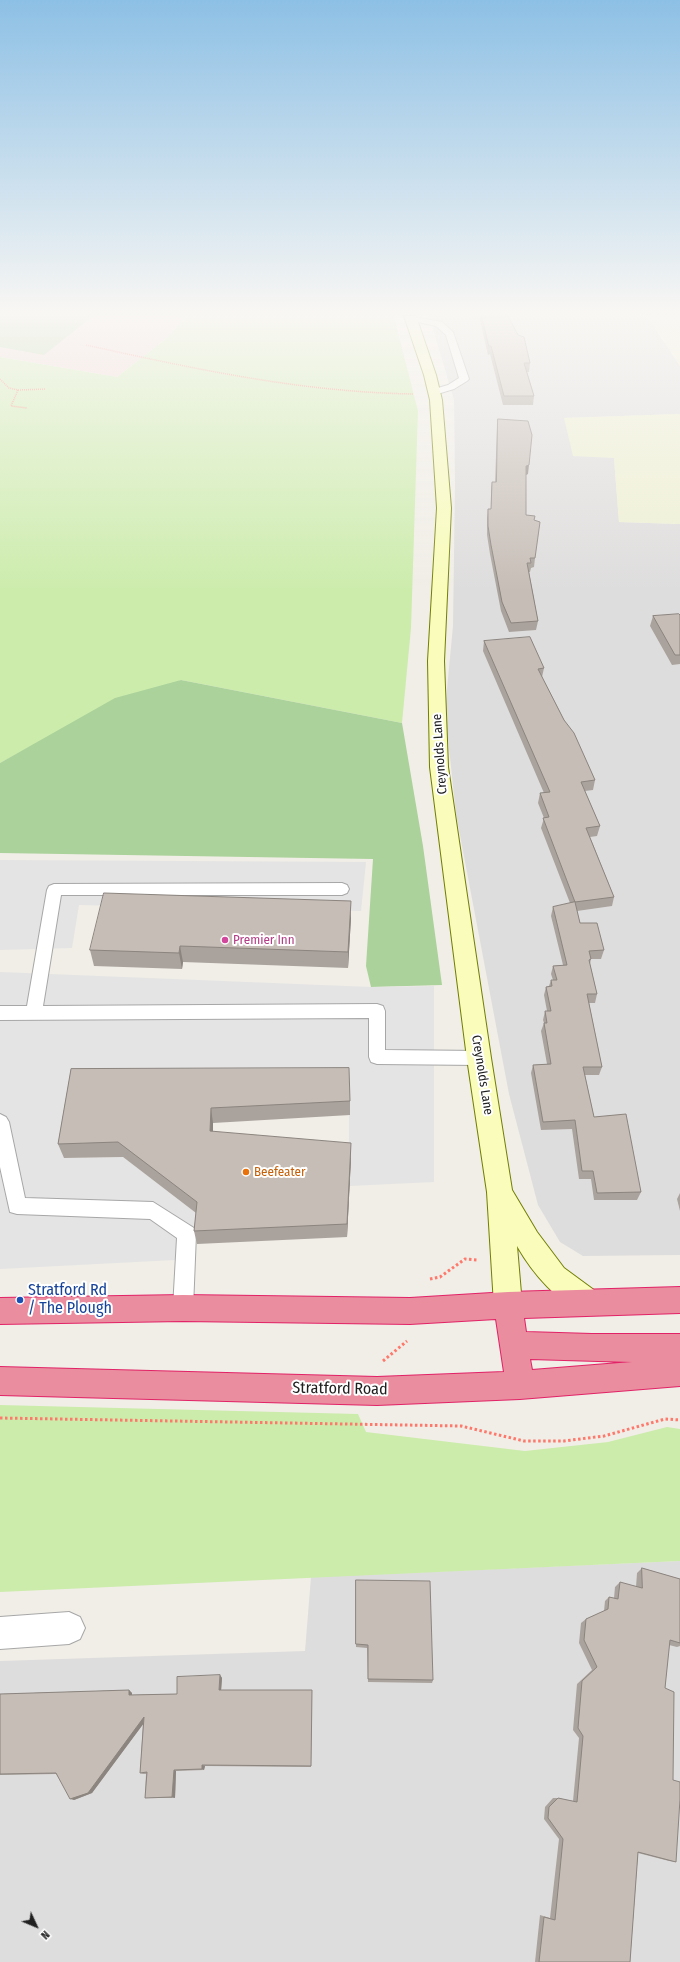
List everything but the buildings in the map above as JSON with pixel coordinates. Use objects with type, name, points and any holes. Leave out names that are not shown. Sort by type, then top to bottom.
[{"type":"highway","points":[[0,1311],[183,1308],[410,1311],[508,1305],[680,1300]]},
{"type":"highway","points":[[508,1305],[520,1385]]},
{"type":"highway","points":[[515,1345],[592,1348],[680,1348]]},
{"type":"highway","name":"Stratford Road","points":[[0,1381],[377,1391],[520,1385],[680,1372]]},
{"type":"street","name":"Creynolds Lane","points":[[435,408],[444,508],[436,661],[439,767],[479,1058],[500,1192],[508,1305]]},
{"type":"street","name":"Creynolds Lane","points":[[500,1192],[528,1241],[556,1277],[588,1302]]},
{"type":"street","points":[[0,1633],[69,1628]]},
{"type":"lane","points":[[34,1013],[54,890],[342,889]]},
{"type":"lane","points":[[0,1013],[377,1011],[377,1056],[479,1058]]},
{"type":"lane","points":[[0,1122],[17,1206],[154,1210],[187,1234],[183,1308]]},
{"type":"path","points":[[376,1424],[376,1367],[412,1337],[409,1283],[440,1277],[465,1259],[504,1262]]},
{"type":"path","points":[[0,1418],[461,1426],[524,1441],[564,1441],[604,1436],[664,1419],[680,1420]]},
{"type":"shaded area","points":[[454,408],[680,408],[680,414],[565,418],[614,458],[619,522],[680,524],[680,1255],[583,1256],[560,1242],[538,1205],[509,1094],[456,814],[445,710],[453,626],[455,483]]},
{"type":"shaded area","points":[[0,860],[366,862],[361,911],[79,905],[72,948],[0,950]]},
{"type":"shaded area","points":[[0,972],[371,987],[434,986],[434,1182],[349,1186],[349,1083],[64,1158],[123,1157],[200,1216],[194,1259],[0,1269]]},
{"type":"shaded area","points":[[680,1561],[680,1962],[0,1962],[0,1661],[305,1651],[311,1577]]},
{"type":"green space","points":[[0,408],[417,408],[411,628],[402,723],[181,680],[39,742],[0,763]]},
{"type":"green space","points":[[680,414],[680,524],[619,522],[614,458],[573,456],[564,418]]},
{"type":"green space","points":[[181,680],[402,723],[423,846],[442,985],[371,987],[366,966],[373,859],[0,853],[0,763],[115,698]]},
{"type":"green space","points":[[0,1405],[358,1414],[366,1432],[525,1451],[608,1442],[667,1427],[680,1429],[680,1561],[0,1592]]},
{"type":"place","name":"Premier Inn","points":[[225,940]]},
{"type":"place","name":"Beefeater","points":[[246,1172]]},
{"type":"place","name":"Stratford Rd / The Plough","points":[[20,1300]]}]
